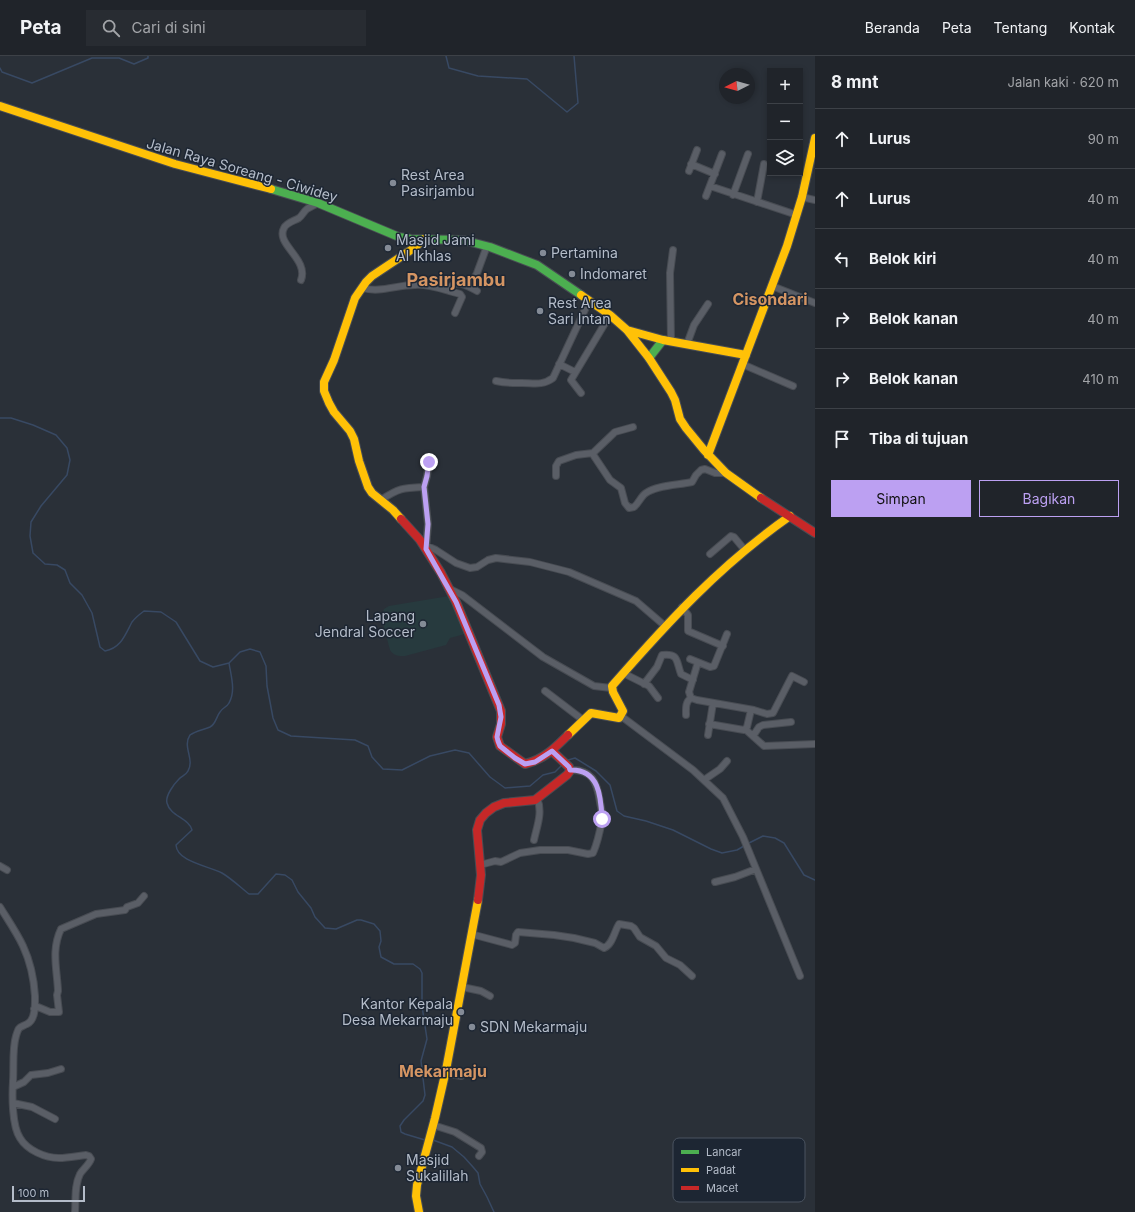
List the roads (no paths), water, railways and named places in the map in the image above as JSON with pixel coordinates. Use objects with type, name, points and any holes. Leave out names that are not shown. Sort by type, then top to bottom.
[{"type":"main road","name":"Jalan Raya Soreang - Ciwidey","points":[[0,106],[175,164],[272,189],[318,203],[399,237],[463,240],[487,246],[537,265],[610,315],[627,330],[649,358],[675,400],[680,419],[686,428],[708,455],[726,473],[750,491],[815,533]]},
{"type":"main road","points":[[708,455],[772,286],[797,215],[813,159],[815,138]]},
{"type":"main road","points":[[424,239],[414,248],[372,276],[355,298],[324,386],[329,403],[334,412],[350,431],[354,439],[368,487],[372,493],[393,510],[427,547],[456,602],[501,711],[501,724],[497,737],[500,746],[515,758],[525,764],[535,762],[555,754],[583,720],[592,713],[616,718],[621,716],[623,711],[622,708],[611,688],[623,673],[682,607],[744,549],[790,516]]},
{"type":"main road","points":[[627,330],[667,340],[746,355]]},
{"type":"main road","points":[[649,358],[667,340]]},
{"type":"main road","points":[[419,1212],[416,1191],[446,1073],[480,886],[477,830],[480,820],[486,813],[499,805],[529,801],[537,798],[567,775],[568,768],[555,754]]},
{"type":"street","points":[[688,171],[697,150]]},
{"type":"street","points":[[706,196],[722,154]]},
{"type":"street","points":[[733,195],[748,154]]},
{"type":"street","points":[[691,164],[714,174]]},
{"type":"street","points":[[757,202],[764,164]]},
{"type":"street","points":[[710,186],[733,195],[797,215]]},
{"type":"street","points":[[802,197],[815,200]]},
{"type":"street","points":[[301,280],[303,275],[302,271],[297,258],[283,240],[283,229],[286,225],[301,217],[307,209],[318,203]]},
{"type":"street","points":[[470,287],[487,246]]},
{"type":"street","points":[[667,340],[670,274],[673,250]]},
{"type":"street","points":[[362,288],[381,290],[416,284],[449,291],[460,294],[462,297],[455,312]]},
{"type":"street","points":[[449,291],[455,284],[470,287],[477,291]]},
{"type":"street","points":[[772,286],[815,303]]},
{"type":"street","points":[[496,381],[507,384],[519,382],[542,384],[552,378],[589,301]]},
{"type":"street","points":[[687,344],[697,320],[708,304]]},
{"type":"street","points":[[581,393],[571,382],[575,372],[610,315]]},
{"type":"street","points":[[559,364],[575,372]]},
{"type":"street","points":[[742,364],[793,386]]},
{"type":"street","points":[[556,476],[556,466],[559,461],[576,455],[593,453],[615,432],[633,427]]},
{"type":"street","points":[[593,453],[610,480],[622,488],[625,503],[631,508],[638,504],[644,494],[649,491],[692,482],[701,470],[705,469],[715,473],[726,473]]},
{"type":"street","points":[[429,462],[424,487],[428,524],[427,547],[436,550],[456,563],[470,568],[476,567],[491,558],[496,558],[530,562],[570,572],[636,601],[665,626]]},
{"type":"street","points":[[381,500],[398,489],[424,487]]},
{"type":"street","points":[[710,554],[731,536],[734,537],[744,549]]},
{"type":"street","points":[[448,588],[462,595],[543,657],[594,686],[611,688]]},
{"type":"street","points":[[682,607],[688,615],[688,631],[723,646]]},
{"type":"street","points":[[690,659],[710,667],[714,666],[727,634]]},
{"type":"street","points":[[644,684],[657,667],[662,655],[667,654],[673,655],[676,658],[681,674],[692,680]]},
{"type":"street","points":[[691,698],[689,692],[698,662]]},
{"type":"street","points":[[623,673],[652,689],[658,698]]},
{"type":"street","points":[[770,714],[775,710],[792,676],[804,682]]},
{"type":"street","points":[[545,691],[583,720]]},
{"type":"street","points":[[691,698],[770,714],[779,723]]},
{"type":"street","points":[[686,715],[686,706],[688,700],[691,698]]},
{"type":"street","points":[[708,735],[713,703]]},
{"type":"street","points":[[746,729],[751,710]]},
{"type":"street","points":[[621,716],[693,770],[723,798],[743,837],[800,976]]},
{"type":"street","points":[[753,736],[759,727],[791,722]]},
{"type":"street","points":[[710,724],[744,730],[746,729],[764,746],[815,744]]},
{"type":"street","points":[[704,780],[720,769],[728,761]]},
{"type":"street","points":[[480,865],[495,861],[501,862],[520,853],[540,850],[568,850],[588,854],[593,853],[602,819],[598,787],[592,777],[586,772],[568,768]]},
{"type":"street","points":[[534,840],[540,811],[537,798]]},
{"type":"street","points":[[0,866],[7,870]]},
{"type":"street","points":[[715,882],[736,877],[756,869]]},
{"type":"street","points":[[34,1009],[38,1007],[50,1012],[59,1012],[56,995],[58,991],[54,953],[55,944],[61,929],[96,914],[125,910],[127,907],[138,903],[144,896]]},
{"type":"street","points":[[0,907],[23,946],[35,997],[32,1021],[22,1025],[18,1029],[15,1039],[13,1087],[14,1118],[19,1137],[36,1152],[48,1157],[60,1158],[82,1155],[89,1156],[91,1159],[90,1163],[81,1172],[76,1186],[75,1212]]},
{"type":"street","points":[[471,934],[512,945],[515,943],[518,932],[554,935],[590,941],[604,948],[611,944],[615,931],[620,924],[622,924],[634,928],[640,937],[656,946],[666,958],[680,965],[692,976]]},
{"type":"street","points":[[462,987],[481,991],[490,996]]},
{"type":"street","points":[[13,1087],[24,1082],[31,1075],[48,1073],[61,1069]]},
{"type":"street","points":[[446,1073],[462,1076]]},
{"type":"street","points":[[13,1103],[32,1107],[55,1119]]},
{"type":"street","points":[[433,1125],[455,1132],[478,1145],[482,1150],[479,1156]]},
{"type":"waterway","points":[[0,68],[2,72],[32,83],[92,58],[119,58],[134,64],[148,58],[148,56]]},
{"type":"waterway","points":[[446,56],[449,68],[478,76],[527,79],[567,112],[578,103],[574,56]]},
{"type":"waterway","points":[[0,418],[11,418],[33,425],[56,435],[67,448],[70,460],[67,475],[41,506],[31,522],[30,536],[33,553],[45,564],[57,565],[65,570],[70,583],[82,595],[92,613],[100,647],[105,651],[119,644],[132,622],[144,611],[161,612],[176,622],[200,661],[213,667],[229,663],[240,652],[250,649],[260,652],[266,666],[267,686],[273,718],[278,730],[291,736],[355,740],[368,746],[372,757],[383,769],[402,770],[430,756],[455,750],[469,753],[490,777],[505,788],[530,786],[543,775],[555,772],[563,764]]},
{"type":"waterway","points":[[229,663],[233,688],[229,703],[221,711],[212,726],[190,735],[187,744],[190,766],[186,774],[179,779],[170,790],[167,797],[167,803],[172,811],[187,823],[192,830],[176,845],[178,851],[182,856],[194,863],[222,873],[233,880],[249,894],[258,894],[276,874],[285,875],[292,880],[298,892],[311,908],[315,917],[325,928],[336,929],[357,920],[374,924],[380,931],[381,941],[379,947],[381,957],[394,964],[413,964],[420,969],[422,973],[422,1006],[427,1039],[421,1061],[425,1095],[423,1101],[400,1126],[401,1132],[425,1140]]},
{"type":"waterway","points":[[568,760],[575,758],[596,771],[610,785],[617,811],[624,816],[646,821],[673,830],[722,853],[737,850],[744,846]]},
{"type":"waterway","points":[[747,844],[763,836],[775,838],[784,843],[804,875],[815,880]]},
{"type":"waterway","points":[[433,1140],[452,1147],[473,1167],[478,1173],[480,1184],[494,1212]]},
{"type":"place","name":"Rest Area Pasirjambu","points":[[393,183]]},
{"type":"place","name":"Masjid Jami Al Ikhlas","points":[[388,248]]},
{"type":"place","name":"Pertamina","points":[[543,253]]},
{"type":"place","name":"Indomaret","points":[[572,274]]},
{"type":"place","name":"Rest Area Sari Intan","points":[[540,311]]},
{"type":"place","name":"Lapang Jendral Soccer","points":[[423,624]]},
{"type":"place","name":"Kantor Kepala Desa Mekarmaju","points":[[461,1012]]},
{"type":"place","name":"SDN Mekarmaju","points":[[472,1027]]},
{"type":"place","name":"Masjid Sukalillah","points":[[398,1168]]},
{"type":"district","name":"Pasirjambu","points":[[456,280]]},
{"type":"district","name":"Cisondari","points":[[770,299]]},
{"type":"district","name":"Mekarmaju","points":[[443,1071]]}]
